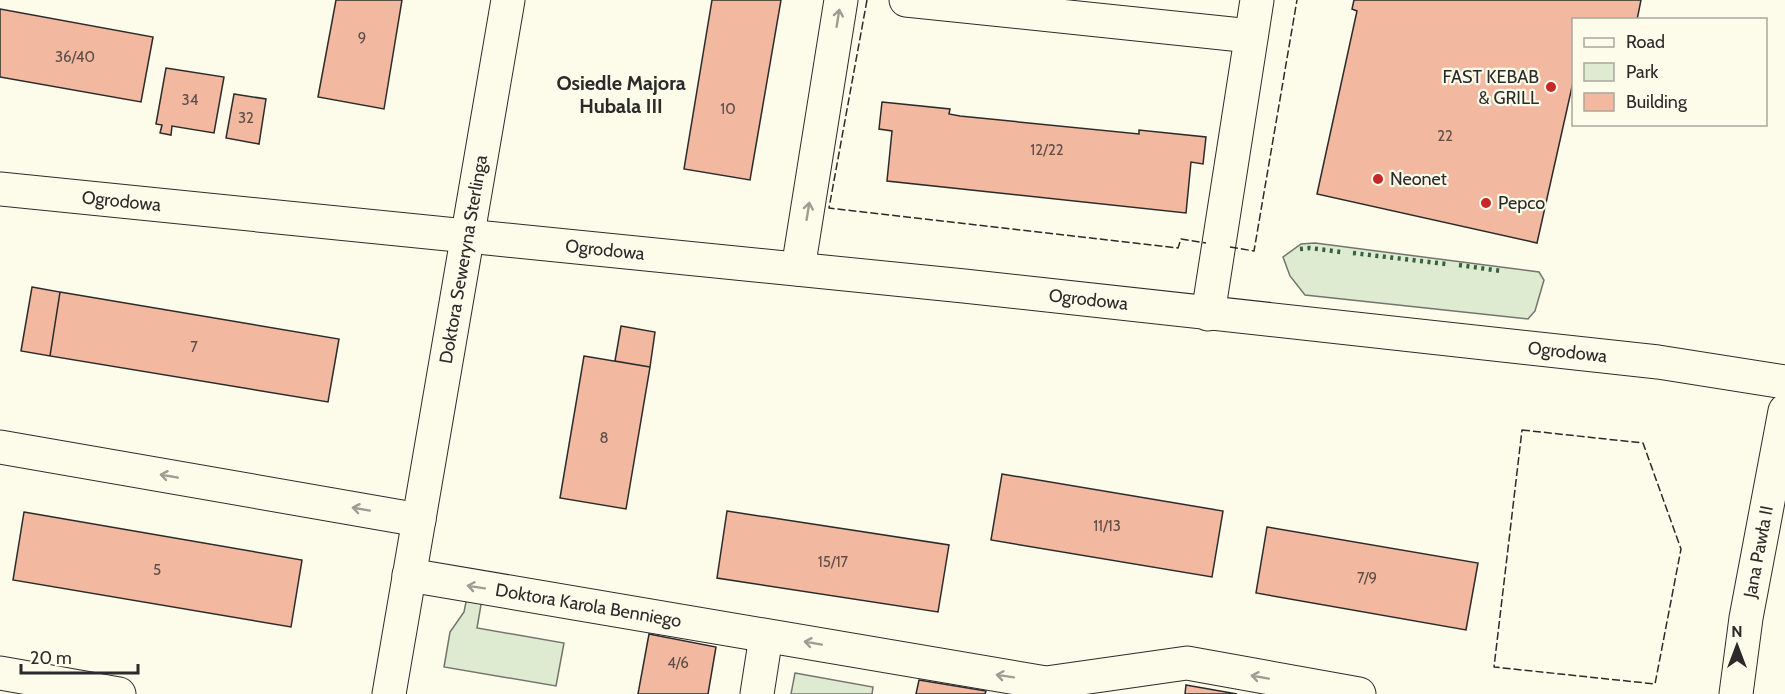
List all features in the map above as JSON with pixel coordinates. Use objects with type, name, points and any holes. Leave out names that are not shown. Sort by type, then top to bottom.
[{"type":"street","name":"Doktora Seweryna Sterlinga","points":[[388,694],[508,0]]},
{"type":"street","points":[[798,269],[841,0]]},
{"type":"street","points":[[906,0],[1251,36]]},
{"type":"street","points":[[1208,314],[1257,0]]},
{"type":"street","name":"Ogrodowa","points":[[0,189],[798,269],[1658,362],[1785,382]]},
{"type":"street","name":"Jana Pawła II","points":[[1736,694],[1746,618],[1785,411]]},
{"type":"street","points":[[0,447],[419,519]]},
{"type":"street","name":"Doktora Karola Benniego","points":[[409,575],[766,636],[1045,688],[1187,663],[1304,689],[1359,694]]},
{"type":"street","points":[[757,694],[766,636]]},
{"type":"street","points":[[0,673],[119,694]]},
{"type":"green space","points":[[1315,243],[1539,272],[1544,280],[1535,311],[1528,319],[1305,295],[1290,276],[1283,257],[1301,244]]},
{"type":"green space","points":[[467,597],[482,599],[477,628],[564,643],[556,686],[444,667],[450,632],[464,612]]},
{"type":"green space","points":[[795,673],[873,687],[872,694],[791,694]]},
{"type":"building","points":[[336,0],[402,0],[384,109],[318,97]]},
{"type":"building","points":[[712,0],[781,0],[750,180],[684,169]]},
{"type":"building","points":[[1354,0],[1641,0],[1637,18],[1572,18],[1572,87],[1537,243],[1317,194],[1357,11],[1352,9]]},
{"type":"building","points":[[0,9],[153,37],[141,102],[0,77]]},
{"type":"building","points":[[166,68],[224,77],[214,133],[172,126],[171,135],[160,133],[162,125],[156,124]]},
{"type":"building","points":[[234,94],[266,99],[259,144],[226,138]]},
{"type":"building","points":[[882,102],[950,109],[949,114],[960,116],[1139,134],[1139,130],[1206,137],[1203,164],[1191,162],[1186,213],[887,181],[892,131],[879,129]]},
{"type":"building","points":[[32,287],[60,292],[50,356],[21,351]]},
{"type":"building","points":[[60,292],[339,339],[328,402],[50,356]]},
{"type":"building","points":[[621,326],[655,332],[650,367],[615,361]]},
{"type":"building","points":[[584,356],[650,367],[626,509],[560,498]]},
{"type":"building","points":[[1002,474],[1223,511],[1212,577],[991,540]]},
{"type":"building","points":[[727,511],[949,545],[938,612],[717,578]]},
{"type":"building","points":[[24,512],[302,560],[291,627],[13,580]]},
{"type":"building","points":[[1267,527],[1478,563],[1466,630],[1256,593]]},
{"type":"building","points":[[649,634],[716,647],[708,694],[638,694]]},
{"type":"building","points":[[919,680],[986,691],[985,694],[916,694]]},
{"type":"building","points":[[1186,685],[1237,694],[1185,694]]},
{"type":"hedge","points":[[1300,249],[1341,252]]},
{"type":"hedge","points":[[1353,253],[1446,264]]},
{"type":"hedge","points":[[1459,265],[1501,271]]},
{"type":"fence","points":[[867,0],[829,208],[1178,248],[1181,239],[1206,243]]},
{"type":"fence","points":[[1230,247],[1254,251],[1297,0]]},
{"type":"fence","points":[[1522,430],[1643,443],[1681,549],[1655,684],[1494,667],[1522,430]]},
{"type":"place","name":"FAST KEBAB & GRILL","points":[[1551,87]]},
{"type":"place","name":"Neonet","points":[[1378,179]]},
{"type":"place","name":"Pepco","points":[[1486,203]]},
{"type":"district","name":"Osiedle Majora Hubala III","points":[[621,94]]}]
